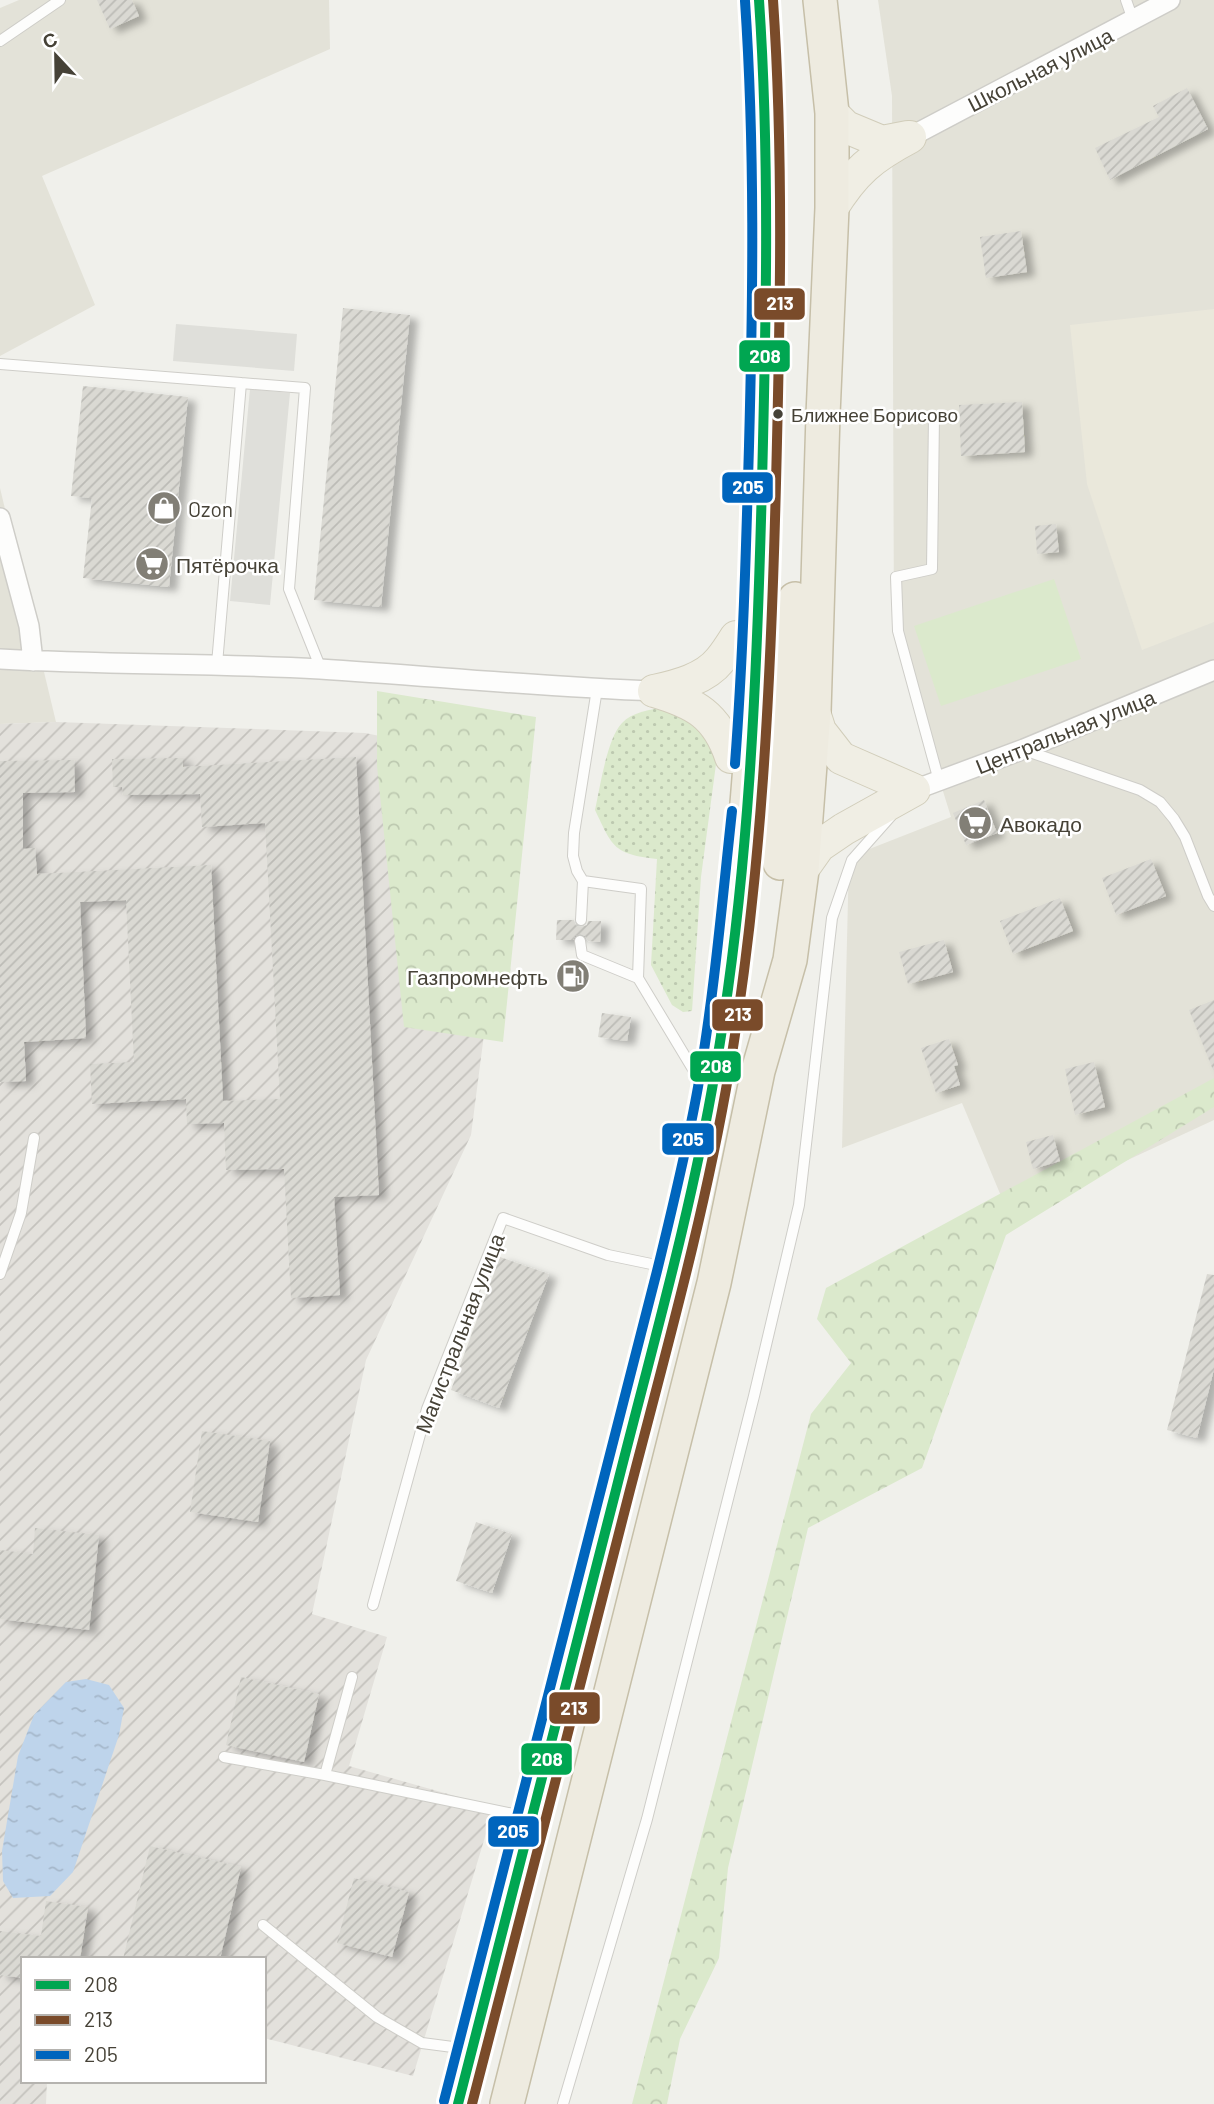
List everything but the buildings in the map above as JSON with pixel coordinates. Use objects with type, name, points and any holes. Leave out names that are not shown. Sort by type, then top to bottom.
[{"type":"highway","points":[[458,2104],[697,1165],[716,1068],[746,812],[755,693],[767,316],[767,150],[760,0]]},
{"type":"highway","points":[[758,1071],[782,842],[811,254],[812,144],[803,0]]},
{"type":"highway","points":[[507,2104],[714,1283],[758,1071],[790,960],[802,870],[814,712],[832,208],[832,113],[820,0]]},
{"type":"highway","points":[[630,1429],[646,1313],[695,1071],[719,903],[736,686],[736,637],[756,246],[767,150]]},
{"type":"main road","points":[[832,113],[846,127],[882,142],[909,137]]},
{"type":"main road","points":[[832,208],[848,183],[881,152],[909,137]]},
{"type":"main road","points":[[654,691],[678,686],[702,675],[719,663],[736,637]]},
{"type":"main road","points":[[654,691],[682,699],[708,715],[725,740],[731,757]]},
{"type":"main road","points":[[814,712],[820,731],[841,758],[926,785]]},
{"type":"main road","points":[[802,870],[819,846],[844,829],[926,785]]},
{"type":"street","name":"Школьная улица","points":[[909,137],[1170,0]]},
{"type":"street","points":[[0,518],[29,626],[33,661]]},
{"type":"street","points":[[0,659],[321,669],[654,691]]},
{"type":"street","name":"Центральная улица","points":[[926,785],[1024,750],[1214,670]]},
{"type":"lane","points":[[0,41],[60,0]]},
{"type":"lane","points":[[1126,0],[1133,20]]},
{"type":"lane","points":[[0,365],[305,388],[289,589],[321,669]]},
{"type":"lane","points":[[217,664],[241,383]]},
{"type":"lane","points":[[563,2104],[648,1819],[799,1205],[832,918],[852,860],[926,785],[898,631],[896,577],[932,569],[934,416]]},
{"type":"lane","points":[[581,920],[583,881],[573,856],[574,833],[597,689]]},
{"type":"lane","points":[[1024,750],[1140,790],[1160,802],[1185,837],[1214,906]]},
{"type":"lane","points":[[583,881],[641,888],[638,978],[695,1071]]},
{"type":"lane","points":[[580,941],[582,955],[638,978]]},
{"type":"lane","points":[[0,1274],[21,1213],[34,1138]]},
{"type":"lane","name":"Магистральная улица","points":[[373,1605],[427,1409],[503,1218],[608,1255],[656,1265]]},
{"type":"lane","points":[[324,1775],[352,1677]]},
{"type":"lane","points":[[225,1757],[531,1818]]},
{"type":"lane","points":[[263,1925],[377,2017],[422,2043],[471,2049]]},
{"type":"shaded area","points":[[19,0],[329,0],[330,49],[42,176],[95,305],[0,356],[0,8]]},
{"type":"shaded area","points":[[878,0],[1214,0],[1214,1120],[1009,1215],[962,1103],[842,1148],[849,857],[951,817],[894,633],[892,96]]},
{"type":"shaded area","points":[[1214,309],[1214,622],[1142,650],[1087,484],[1070,325]]},
{"type":"shaded area","points":[[176,324],[297,334],[294,371],[173,361]]},
{"type":"shaded area","points":[[250,389],[290,393],[270,605],[230,601]]},
{"type":"shaded area","points":[[0,488],[56,722],[0,724]]},
{"type":"shaded area","points":[[56,722],[365,733],[519,764],[471,1135],[366,1360],[312,1614],[387,1637],[349,1766],[494,1807],[413,2076],[266,2039],[266,1957],[21,1957],[21,2083],[47,2083],[46,2104],[0,2104],[0,724]]},
{"type":"green space","points":[[1054,579],[1081,659],[941,706],[914,626]]},
{"type":"green space","points":[[377,691],[536,717],[503,1042],[404,1027],[377,766]]},
{"type":"green space","points":[[663,707],[676,707],[718,749],[701,877],[692,1011],[683,1012],[672,1005],[651,965],[657,859],[632,855],[617,847],[606,833],[595,810],[605,764],[617,730],[631,716]]},
{"type":"green space","points":[[1214,1078],[1214,1107],[1006,1235],[922,1468],[808,1528],[728,1868],[719,1958],[680,2039],[667,2104],[632,2104],[811,1414],[851,1363],[817,1319],[826,1288]]},
{"type":"water","points":[[86,1679],[109,1685],[124,1708],[119,1735],[73,1872],[50,1896],[13,1898],[3,1881],[2,1851],[18,1756],[34,1715],[66,1682]]},
{"type":"transit line","name":"208","points":[[458,2104],[682,1230],[705,1125],[727,999],[749,779],[760,557],[766,242],[765,121],[759,0]]},
{"type":"transit line","name":"213","points":[[472,2104],[684,1282],[719,1125],[740,999],[750,925],[763,778],[774,557],[780,242],[779,121],[773,0]]},
{"type":"transit line","name":"205","points":[[735,764],[744,605],[751,334],[752,168],[745,1]]},
{"type":"transit line","name":"205","points":[[444,2101],[657,1271],[684,1156],[709,1018],[732,811]]},
{"type":"place","name":"Ближнее Борисово","points":[[778,414]]},
{"type":"place","name":"Ozon","points":[[164,508]]},
{"type":"place","name":"Пятёрочка","points":[[152,564]]},
{"type":"place","name":"Авокадо","points":[[975,823]]},
{"type":"place","name":"Газпромнефть","points":[[573,976]]}]
